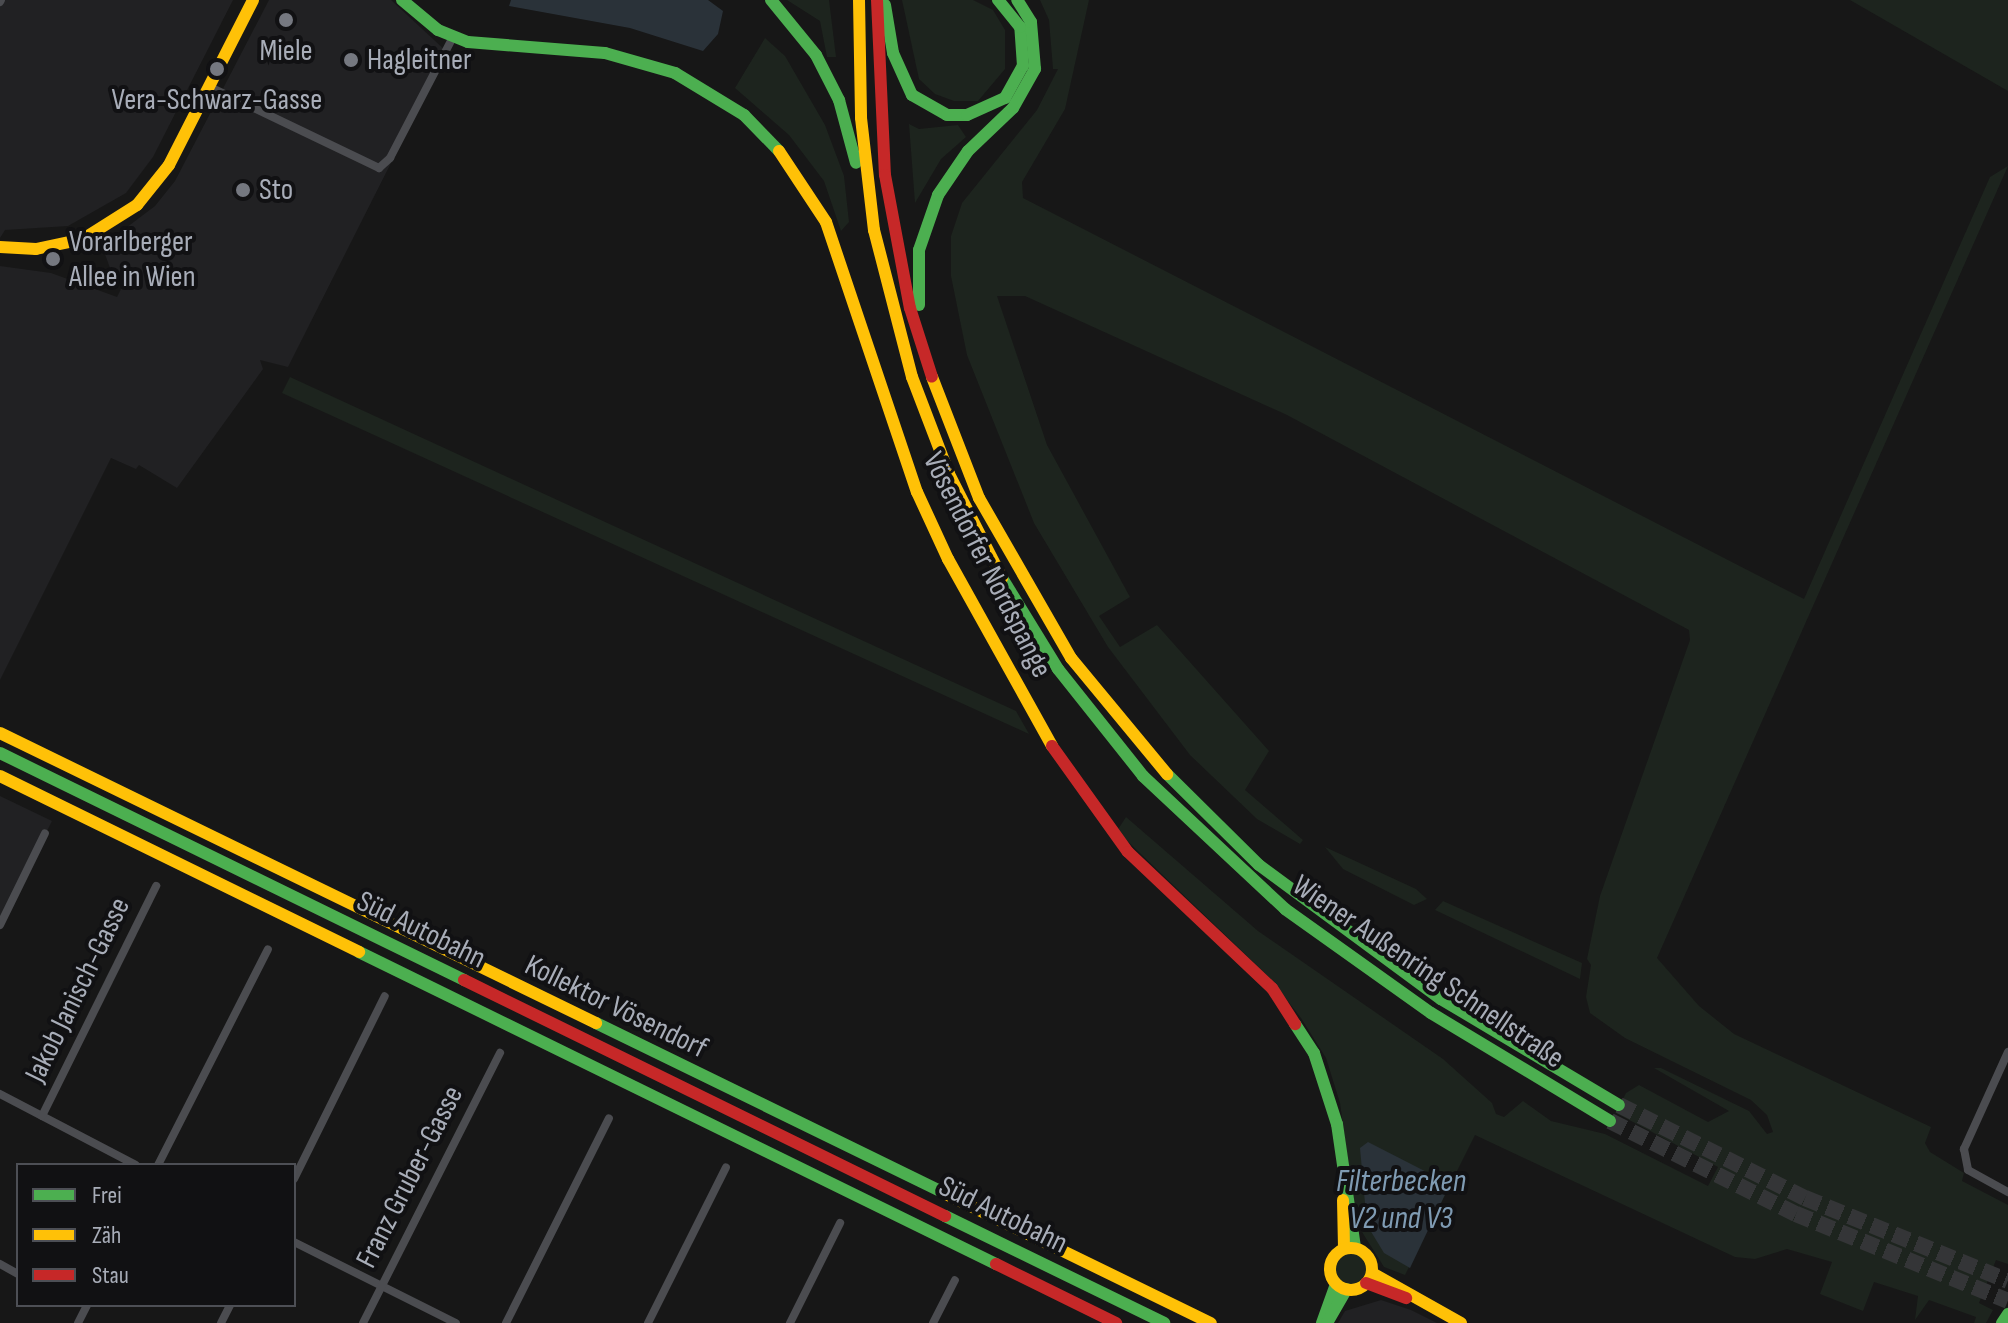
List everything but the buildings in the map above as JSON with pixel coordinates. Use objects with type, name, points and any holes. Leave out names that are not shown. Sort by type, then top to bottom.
[{"type":"main road","points":[[0,247],[36,249],[83,239],[119,220],[154,187],[253,0]]},
{"type":"main road","name":"Vösendorfer Nordspange","points":[[402,0],[453,37],[495,47],[595,51],[661,67],[730,104],[790,162],[826,222],[917,492],[989,635],[1099,818],[1168,892],[1272,988],[1297,1023],[1329,1089],[1344,1169],[1350,1248],[1331,1263],[1341,1287]]},
{"type":"main road","name":"Vösendorfer Nordspange","points":[[413,0],[422,17]]},
{"type":"main road","points":[[771,0],[816,55],[839,100],[874,230]]},
{"type":"main road","name":"Wiener Außenring Schnellstraße","points":[[859,0],[861,118],[874,230],[912,377],[949,474],[1023,616],[1102,729],[1185,820],[1285,909],[1431,1013],[1610,1121]]},
{"type":"main road","name":"Wiener Außenring Schnellstraße","points":[[877,0],[885,175],[896,248],[927,362],[979,498],[1034,601],[1116,718],[1166,774],[1259,865],[1359,942],[1478,1023],[1619,1105]]},
{"type":"main road","points":[[885,0],[893,53],[912,95],[947,115],[967,115],[1005,98],[1023,66],[1020,27],[998,0]]},
{"type":"main road","points":[[927,362],[917,295],[919,250],[927,220],[952,173],[1013,108],[1035,69],[1031,22],[1017,0]]},
{"type":"main road","name":"Kollektor Vösendorf","points":[[0,733],[1211,1323]]},
{"type":"main road","name":"Süd Autobahn","points":[[0,753],[1164,1323]]},
{"type":"main road","name":"Süd Autobahn","points":[[0,776],[1116,1323]]},
{"type":"main road","points":[[1350,1248],[1370,1259],[1369,1278]]},
{"type":"main road","points":[[1325,1323],[1341,1287],[1369,1278],[1461,1323]]},
{"type":"main road","points":[[2002,1323],[2008,1314]]},
{"type":"street","points":[[208,86],[375,169],[390,158],[453,37]]},
{"type":"street","points":[[0,925],[45,833]]},
{"type":"street","name":"Jakob Janisch-Gasse","points":[[42,1116],[156,886]]},
{"type":"street","points":[[159,1163],[268,949]]},
{"type":"street","points":[[296,1175],[385,996]]},
{"type":"street","points":[[2008,1052],[1964,1149],[1968,1170],[2008,1192]]},
{"type":"street","name":"Franz Gruber-Gasse","points":[[363,1323],[500,1053]]},
{"type":"street","points":[[0,1094],[132,1163]]},
{"type":"street","points":[[506,1323],[609,1118]]},
{"type":"street","points":[[648,1323],[726,1167]]},
{"type":"street","points":[[790,1323],[840,1223]]},
{"type":"street","points":[[296,1243],[456,1323]]},
{"type":"street","points":[[933,1323],[955,1280]]},
{"type":"street","points":[[78,1323],[86,1308]]},
{"type":"shaded area","points":[[0,0],[233,0],[153,157],[126,193],[68,226],[5,230],[0,238]]},
{"type":"shaded area","points":[[269,0],[391,0],[447,52],[288,367],[260,360],[263,369],[177,488],[139,465],[136,469],[111,458],[0,680],[0,266],[51,273],[117,297],[124,283],[110,268],[102,246],[155,206],[175,181]]},
{"type":"shaded area","points":[[787,0],[829,0],[836,57],[827,57],[820,21]]},
{"type":"shaded area","points":[[902,0],[973,0],[993,10],[1005,30],[1005,69],[978,101],[954,101],[935,94],[919,79]]},
{"type":"shaded area","points":[[1040,0],[1089,0],[1065,109],[1022,182],[1023,198],[1804,599],[1990,177],[2008,166],[1657,958],[1699,1006],[1734,1034],[1931,1127],[1925,1143],[1930,1152],[1964,1173],[1962,1181],[2008,1205],[2008,1264],[1996,1260],[1979,1303],[1993,1310],[1986,1323],[1974,1323],[1976,1317],[1929,1300],[1915,1320],[1918,1296],[1874,1282],[1863,1311],[1820,1294],[1832,1262],[1787,1249],[1755,1259],[1735,1257],[1475,1135],[1405,1275],[1384,1267],[1357,1224],[1340,1103],[1326,1058],[1301,1018],[1270,978],[1117,831],[1126,817],[1258,931],[1443,1059],[1492,1103],[1496,1114],[1504,1117],[1523,1101],[1551,1121],[1605,1134],[1708,1186],[1718,1167],[1616,1113],[1626,1093],[1639,1085],[1708,1122],[1729,1111],[1654,1068],[1661,1068],[1749,1111],[1767,1134],[1773,1132],[1767,1115],[1751,1100],[1625,1038],[1590,1013],[1586,997],[1591,965],[1587,959],[1600,896],[1690,640],[1689,630],[1287,415],[1025,296],[997,296],[1047,445],[1130,597],[1099,616],[1120,647],[1157,625],[1269,751],[1245,790],[1303,840],[1300,844],[1257,819],[1190,755],[1108,647],[1034,523],[967,355],[951,276],[951,236],[962,203],[1037,110],[1058,69],[1053,69],[1049,20]]},
{"type":"shaded area","points":[[1850,0],[2008,0],[2008,91]]},
{"type":"shaded area","points":[[765,38],[785,56],[825,125],[844,176],[849,222],[841,231],[824,181],[789,135],[735,88]]},
{"type":"shaded area","points":[[909,124],[919,129],[958,125],[966,137],[941,159],[915,203]]},
{"type":"shaded area","points":[[290,377],[1016,711],[1029,734],[282,393]]},
{"type":"shaded area","points":[[0,796],[52,821],[0,925]]},
{"type":"shaded area","points":[[1325,847],[1416,889],[1427,899],[1414,905],[1343,869]]},
{"type":"shaded area","points":[[1443,901],[1582,963],[1580,979],[1435,910]]},
{"type":"shaded area","points":[[1351,1253],[1362,1258],[1367,1269],[1362,1280],[1351,1285],[1340,1280],[1335,1269],[1340,1258]]},
{"type":"shaded area","points":[[1381,1300],[1437,1323],[1338,1323],[1345,1311]]},
{"type":"water","points":[[511,0],[708,0],[723,11],[718,34],[703,51],[630,28],[509,6]]},
{"type":"water","name":"Filterbecken V2 und V3","points":[[1368,1142],[1450,1184],[1410,1268],[1384,1253],[1367,1225],[1360,1148]]},
{"type":"tunnel","points":[[1619,1105],[1805,1198],[2008,1281]]},
{"type":"tunnel","points":[[1610,1121],[1796,1214],[2008,1301]]},
{"type":"traffic: fast","points":[[402,0],[438,30],[468,42],[605,53],[675,73],[744,115],[779,151]]},
{"type":"traffic: fast","points":[[771,0],[816,55],[839,100],[856,163]]},
{"type":"traffic: fast","points":[[885,5],[893,53],[912,95],[947,115],[967,115],[1005,98],[1023,66],[1020,27],[998,0]]},
{"type":"traffic: fast","points":[[919,305],[919,250],[938,195],[968,151],[1013,108],[1035,69],[1031,22],[1017,0]]},
{"type":"traffic: fast","points":[[1002,578],[1058,669],[1143,776],[1285,909],[1431,1013],[1610,1121]]},
{"type":"traffic: fast","points":[[0,753],[464,980]]},
{"type":"traffic: fast","points":[[1167,774],[1259,865],[1441,999],[1619,1105]]},
{"type":"traffic: fast","points":[[359,952],[996,1264]]},
{"type":"traffic: fast","points":[[596,1023],[942,1192]]},
{"type":"traffic: fast","points":[[1295,1024],[1314,1053],[1337,1124],[1355,1248]]},
{"type":"traffic: fast","points":[[945,1216],[1164,1323]]},
{"type":"traffic: fast","points":[[1322,1323],[1336,1284]]},
{"type":"traffic: fast","points":[[1327,1323],[1347,1289]]},
{"type":"traffic: fast","points":[[2002,1323],[2008,1314]]},
{"type":"traffic: slow","points":[[0,247],[36,249],[83,239],[137,205],[169,165],[253,0]]},
{"type":"traffic: slow","points":[[859,0],[861,118],[874,230],[912,377],[949,474],[1002,578]]},
{"type":"traffic: slow","points":[[779,151],[826,222],[917,492],[948,559],[1052,746]]},
{"type":"traffic: slow","points":[[932,377],[979,498],[1071,658],[1167,774]]},
{"type":"traffic: slow","points":[[0,733],[596,1023]]},
{"type":"traffic: slow","points":[[0,776],[359,952]]},
{"type":"traffic: slow","points":[[942,1192],[1211,1323]]},
{"type":"traffic: slow","points":[[1343,1200],[1344,1248]]},
{"type":"traffic: slow","points":[[1351,1248],[1366,1254],[1372,1269],[1366,1284],[1351,1290],[1336,1284],[1330,1269],[1336,1254],[1351,1248]]},
{"type":"traffic: slow","points":[[1372,1273],[1461,1323]]},
{"type":"traffic: jam","points":[[877,0],[885,175],[910,308],[932,377]]},
{"type":"traffic: jam","points":[[1052,746],[1128,852],[1272,988],[1295,1024]]},
{"type":"traffic: jam","points":[[464,980],[945,1216]]},
{"type":"traffic: jam","points":[[996,1264],[1116,1323]]},
{"type":"traffic: jam","points":[[1366,1283],[1406,1298]]},
{"type":"place","name":"Miele","points":[[286,20]]},
{"type":"place","name":"Hagleitner","points":[[351,60]]},
{"type":"place","name":"Vera-Schwarz-Gasse","points":[[217,69]]},
{"type":"place","name":"Sto","points":[[243,190]]},
{"type":"place","name":"Vorarlberger Allee in Wien","points":[[53,259]]}]
